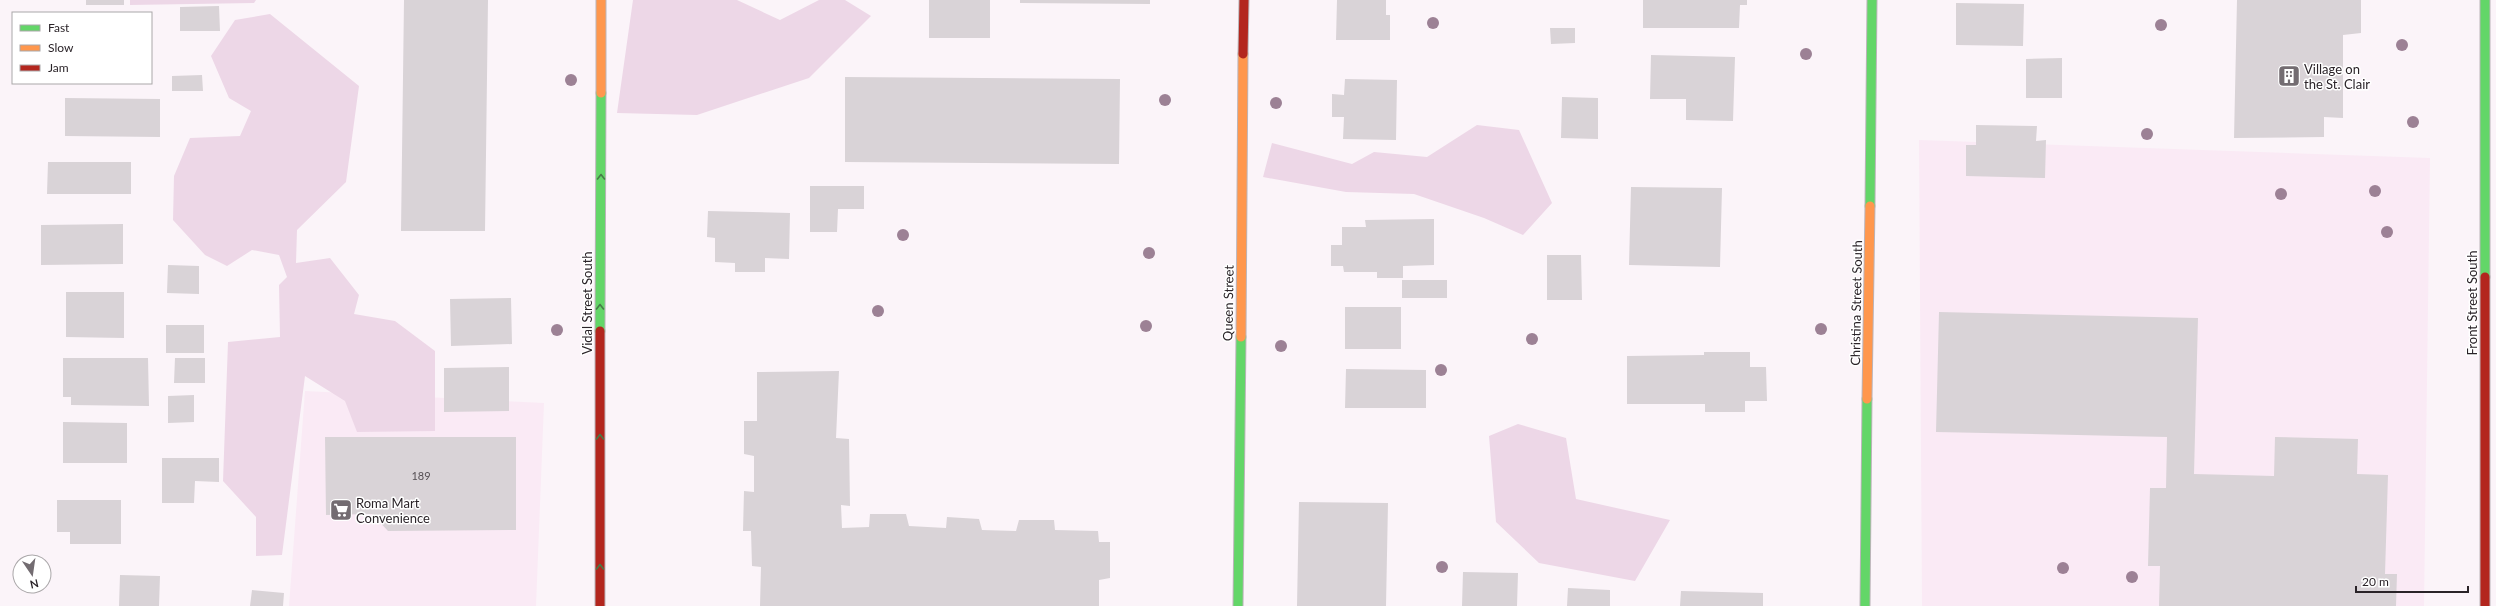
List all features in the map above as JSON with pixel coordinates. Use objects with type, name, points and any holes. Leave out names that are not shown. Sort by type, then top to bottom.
[{"type":"street","name":"Vidal Street South","points":[[600,606],[601,0]]},
{"type":"street","name":"Queen Street","points":[[1238,606],[1244,0]]},
{"type":"street","name":"Christina Street South","points":[[1865,606],[1872,0]]},
{"type":"street","name":"Front Street South","points":[[2485,0],[2485,606]]},
{"type":"shaded area","points":[[130,0],[256,0],[254,3],[130,5]]},
{"type":"shaded area","points":[[633,0],[737,0],[780,20],[819,0],[845,0],[871,16],[809,78],[697,115],[617,113]]},
{"type":"shaded area","points":[[270,14],[359,86],[346,182],[297,230],[296,263],[330,258],[359,295],[354,314],[395,321],[435,351],[435,431],[357,432],[345,401],[305,376],[282,555],[256,556],[256,517],[223,481],[228,342],[280,337],[279,285],[287,277],[279,255],[252,250],[227,266],[205,255],[173,220],[174,176],[190,138],[240,136],[251,111],[229,98],[211,56],[235,20]]},
{"type":"shaded area","points":[[1477,125],[1519,130],[1552,203],[1523,235],[1484,218],[1414,194],[1346,192],[1263,177],[1272,143],[1352,164],[1374,152],[1427,157]]},
{"type":"shaded area","points":[[1919,140],[2430,158],[2424,606],[1922,606]]},
{"type":"shaded area","points":[[305,391],[544,403],[536,606],[289,606]]},
{"type":"shaded area","points":[[1518,424],[1566,438],[1576,499],[1670,520],[1635,581],[1539,563],[1496,522],[1489,436]]},
{"type":"building","points":[[86,0],[124,0],[124,5],[86,5]]},
{"type":"building","points":[[404,0],[488,0],[485,231],[401,231]]},
{"type":"building","points":[[929,0],[990,0],[990,38],[929,38]]},
{"type":"building","points":[[1020,0],[1150,0],[1150,4],[1020,3]]},
{"type":"building","points":[[1337,0],[1386,0],[1386,15],[1390,15],[1390,40],[1336,40]]},
{"type":"building","points":[[1643,0],[1747,0],[1747,5],[1740,5],[1739,28],[1643,28]]},
{"type":"building","name":"Village on the St. Clair","points":[[2237,0],[2361,0],[2361,33],[2343,35],[2343,118],[2324,117],[2324,137],[2234,138]]},
{"type":"building","points":[[1956,3],[2024,4],[2023,46],[1956,45]]},
{"type":"building","points":[[219,6],[220,31],[180,31],[180,7]]},
{"type":"building","points":[[1550,28],[1575,28],[1575,43],[1551,44]]},
{"type":"building","points":[[1651,55],[1735,57],[1733,121],[1686,120],[1686,99],[1650,99]]},
{"type":"building","points":[[2062,58],[2062,98],[2026,98],[2026,59]]},
{"type":"building","points":[[202,75],[203,91],[172,91],[172,76]]},
{"type":"building","points":[[845,77],[1120,79],[1119,164],[845,162]]},
{"type":"building","points":[[1345,79],[1397,80],[1396,140],[1343,139],[1344,117],[1332,117],[1332,94],[1344,95]]},
{"type":"building","points":[[1562,97],[1598,98],[1598,139],[1561,138]]},
{"type":"building","points":[[65,98],[160,99],[160,137],[65,136]]},
{"type":"building","points":[[1976,125],[2037,126],[2036,141],[2046,140],[2045,178],[1966,176],[1966,145],[1976,145]]},
{"type":"building","points":[[48,162],[131,162],[131,194],[47,194]]},
{"type":"building","points":[[810,186],[864,186],[864,209],[838,209],[837,232],[810,232]]},
{"type":"building","points":[[1631,187],[1722,188],[1720,267],[1629,265]]},
{"type":"building","points":[[708,211],[790,213],[789,259],[765,258],[765,272],[735,272],[735,263],[715,262],[715,238],[707,237]]},
{"type":"building","points":[[1434,219],[1434,265],[1403,266],[1403,278],[1377,278],[1377,272],[1344,272],[1343,266],[1331,266],[1331,245],[1342,245],[1342,227],[1366,227],[1365,220]]},
{"type":"building","points":[[123,224],[123,264],[41,265],[41,225]]},
{"type":"building","points":[[1547,255],[1581,255],[1582,300],[1547,300]]},
{"type":"building","points":[[168,265],[199,266],[199,294],[167,293]]},
{"type":"building","points":[[1402,280],[1447,280],[1447,298],[1402,298]]},
{"type":"building","points":[[66,292],[124,292],[124,338],[66,337]]},
{"type":"building","points":[[511,298],[512,344],[451,346],[450,299]]},
{"type":"building","points":[[1345,307],[1401,307],[1401,349],[1345,349]]},
{"type":"building","points":[[1939,312],[2198,318],[2194,474],[2274,476],[2275,437],[2358,439],[2357,474],[2388,475],[2385,574],[2397,574],[2396,606],[2159,606],[2160,566],[2148,566],[2150,488],[2166,488],[2167,437],[1936,432]]},
{"type":"building","points":[[166,325],[204,325],[204,353],[166,353]]},
{"type":"building","points":[[1704,352],[1750,352],[1750,367],[1766,367],[1767,401],[1745,401],[1745,412],[1705,412],[1705,404],[1627,404],[1627,356],[1704,355]]},
{"type":"building","points":[[63,358],[148,358],[149,406],[71,405],[71,397],[63,397]]},
{"type":"building","points":[[175,358],[205,358],[205,383],[174,383]]},
{"type":"building","points":[[509,367],[509,411],[444,412],[444,368]]},
{"type":"building","points":[[1346,369],[1426,370],[1426,408],[1345,408]]},
{"type":"building","points":[[839,371],[836,438],[849,439],[850,506],[841,505],[842,528],[869,527],[870,514],[906,514],[909,526],[946,528],[947,517],[979,519],[982,530],[1016,531],[1019,520],[1054,520],[1055,530],[1098,531],[1099,542],[1110,542],[1110,578],[1099,580],[1099,606],[760,606],[761,567],[752,566],[751,531],[743,531],[744,491],[754,492],[754,456],[744,454],[744,421],[757,421],[757,372]]},
{"type":"building","points":[[194,395],[194,422],[168,423],[168,396]]},
{"type":"building","points":[[63,422],[127,423],[127,463],[63,463]]},
{"type":"building","points":[[325,437],[516,437],[516,530],[388,531],[372,514],[326,515]]},
{"type":"building","points":[[162,458],[219,458],[219,482],[195,481],[194,503],[162,503]]},
{"type":"building","points":[[57,500],[121,500],[121,544],[70,544],[70,532],[57,532]]},
{"type":"building","points":[[1299,502],[1388,503],[1386,606],[1297,606]]},
{"type":"building","points":[[1463,572],[1518,573],[1517,606],[1462,606]]},
{"type":"building","points":[[120,575],[160,576],[159,606],[119,606]]},
{"type":"building","points":[[1568,588],[1610,590],[1610,606],[1567,606]]},
{"type":"building","points":[[252,590],[284,593],[283,606],[250,606]]},
{"type":"building","points":[[1681,591],[1763,593],[1763,606],[1680,606]]},
{"type":"traffic: fast","points":[[1870,206],[1872,0]]},
{"type":"traffic: fast","points":[[2485,0],[2485,277]]},
{"type":"traffic: fast","points":[[600,331],[601,93]]},
{"type":"traffic: fast","points":[[1238,606],[1241,337]]},
{"type":"traffic: fast","points":[[1865,606],[1867,399]]},
{"type":"traffic: slow","points":[[601,0],[601,93]]},
{"type":"traffic: slow","points":[[1241,337],[1243,54]]},
{"type":"traffic: slow","points":[[1867,399],[1870,206]]},
{"type":"traffic: jam","points":[[1243,54],[1244,0]]},
{"type":"traffic: jam","points":[[2485,277],[2485,606]]},
{"type":"traffic: jam","points":[[600,331],[600,606]]},
{"type":"place","name":"Village on the St. Clair","points":[[2289,76]]},
{"type":"place","name":"Roma Mart Convenience","points":[[341,510]]}]
